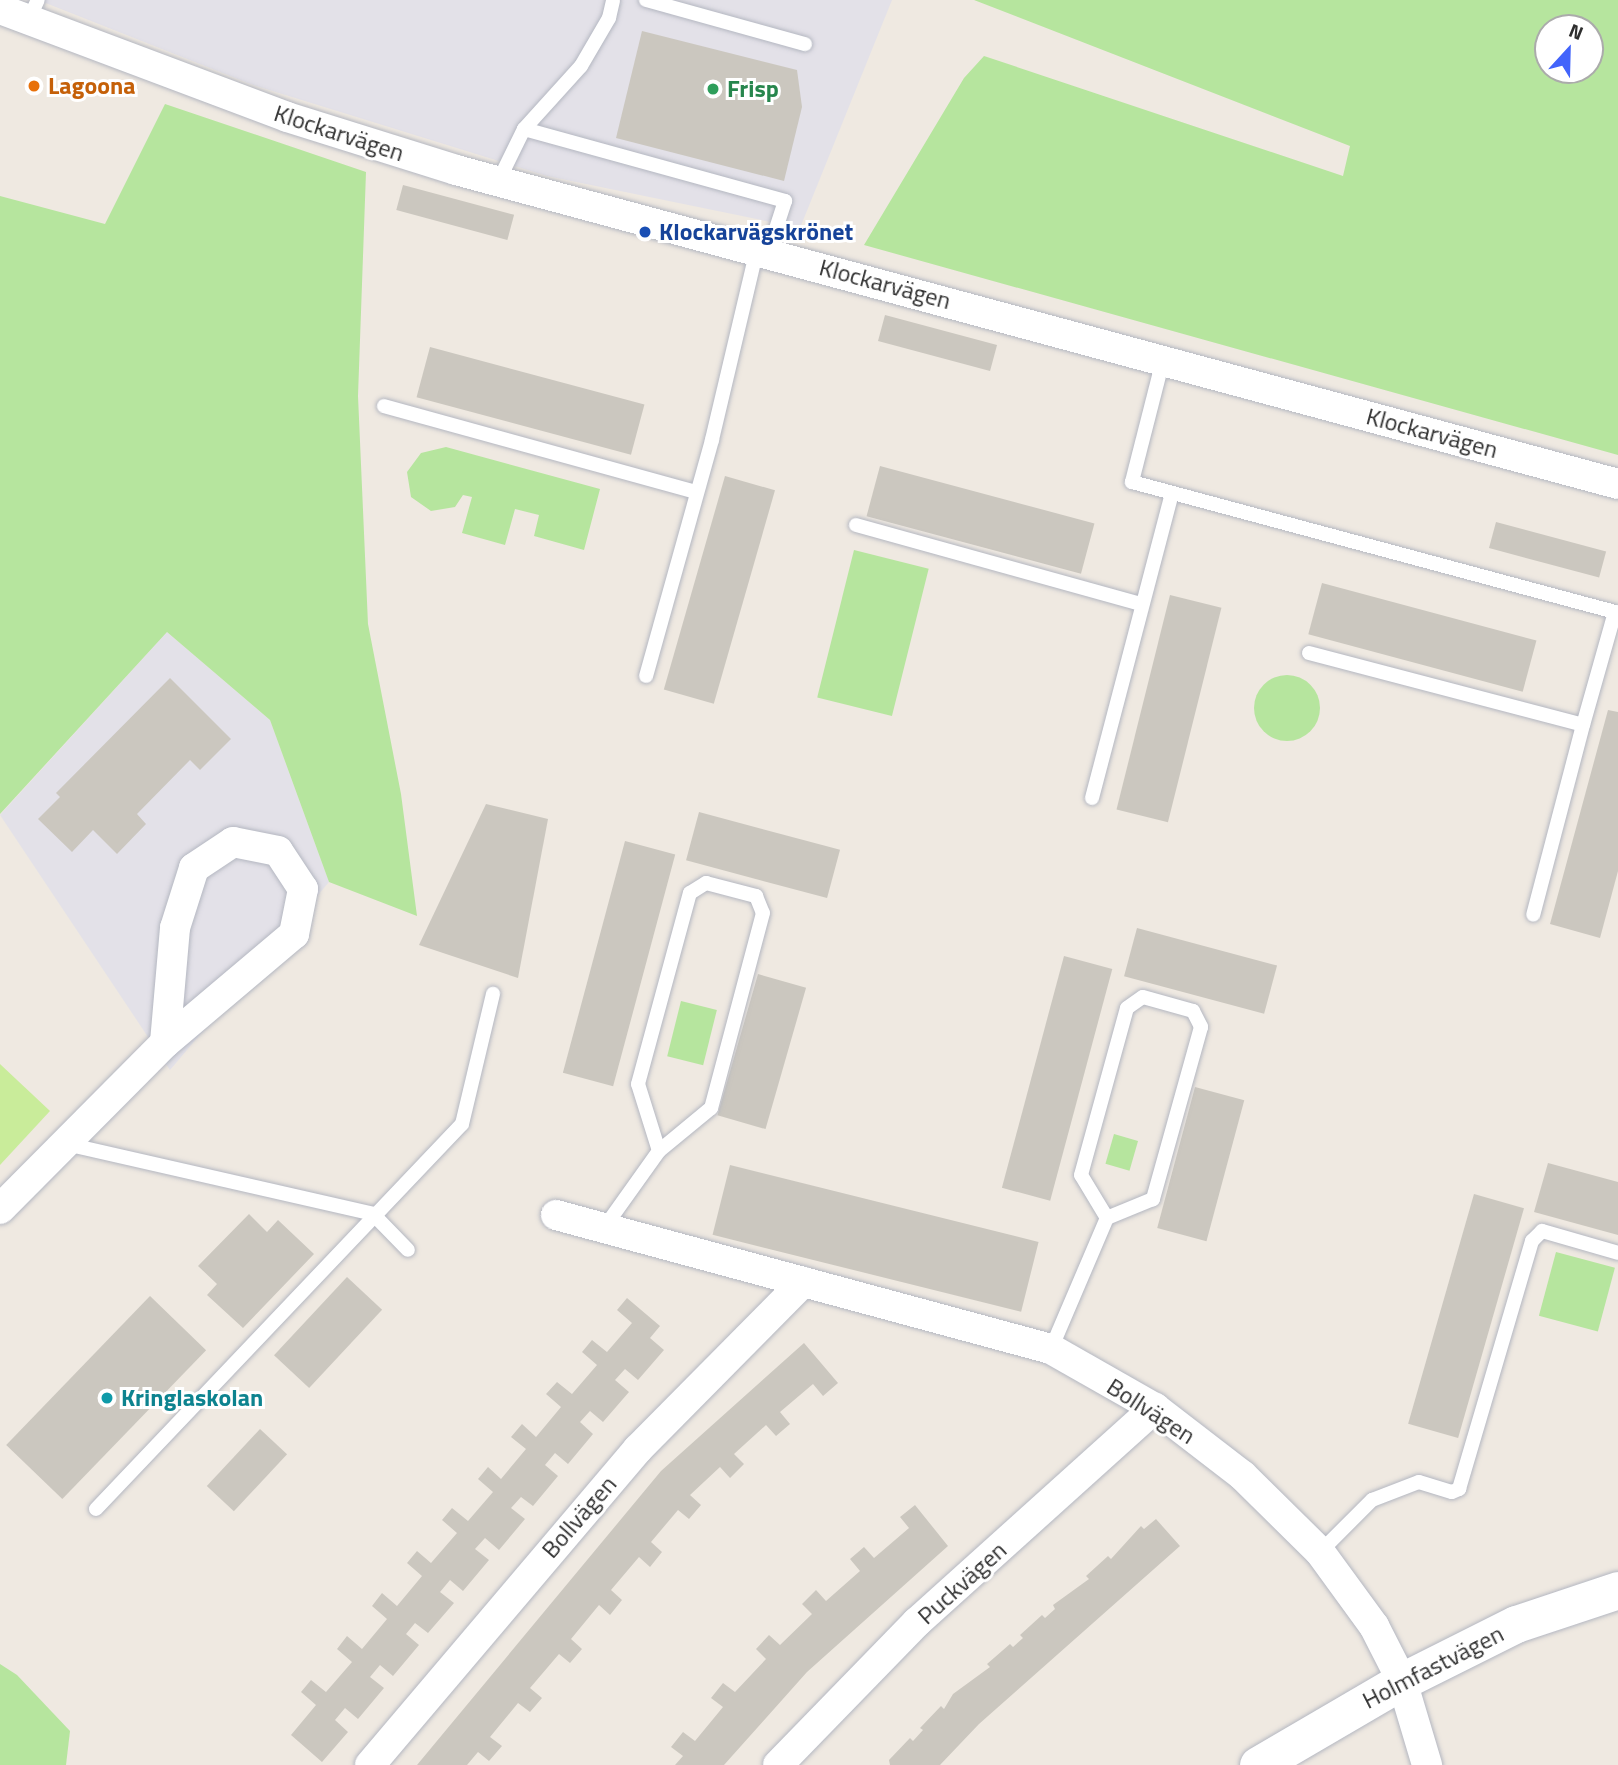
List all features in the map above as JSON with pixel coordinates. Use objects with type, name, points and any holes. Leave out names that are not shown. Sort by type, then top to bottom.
[{"type":"street","name":"Klockarvägen","points":[[0,9],[33,11],[287,117],[498,181],[1618,484]]},
{"type":"street","points":[[0,1209],[165,1043],[295,934],[303,889],[278,851],[233,842],[194,867],[175,928],[165,1043]]},
{"type":"street","name":"Bollvägen","points":[[556,1215],[1051,1349],[1156,1408],[1242,1475],[1320,1552],[1374,1626],[1402,1681],[1427,1765]]},
{"type":"street","name":"Bollvägen","points":[[370,1765],[638,1449],[803,1282]]},
{"type":"street","name":"Puckvägen","points":[[778,1765],[917,1622],[1156,1408]]},
{"type":"street","name":"Holmfastvägen","points":[[1258,1765],[1402,1681],[1516,1624],[1618,1590]]},
{"type":"lane","points":[[498,181],[524,129],[581,66],[609,18],[613,0]]},
{"type":"lane","points":[[646,0],[805,44]]},
{"type":"lane","points":[[524,129],[785,201],[773,238],[754,262],[646,676]]},
{"type":"lane","points":[[1163,360],[1132,482],[1615,612],[1533,915]]},
{"type":"lane","points":[[384,406],[696,492]]},
{"type":"lane","points":[[1092,798],[1140,604],[1172,494]]},
{"type":"lane","points":[[856,525],[1140,604]]},
{"type":"lane","points":[[1309,653],[1583,724]]},
{"type":"lane","points":[[604,1228],[659,1151],[711,1108],[763,913],[756,897],[706,883],[690,893],[638,1084],[659,1151]]},
{"type":"lane","points":[[96,1509],[373,1214],[462,1124],[493,994]]},
{"type":"lane","points":[[1051,1349],[1107,1218],[1153,1199],[1201,1027],[1193,1011],[1143,997],[1127,1008],[1081,1175],[1107,1218]]},
{"type":"lane","points":[[64,1144],[373,1214],[408,1250]]},
{"type":"lane","points":[[1320,1552],[1371,1500],[1419,1482],[1452,1492],[1459,1489],[1532,1241],[1542,1231],[1618,1253]]},
{"type":"shaded area","points":[[38,0],[892,0],[800,228],[547,176],[253,85]]},
{"type":"shaded area","points":[[167,632],[270,720],[329,882],[170,1070],[0,815]]},
{"type":"green space","points":[[974,0],[1618,0],[1618,455],[864,245],[964,78],[984,56],[1343,176],[1350,146]]},
{"type":"green space","points":[[165,104],[366,172],[358,396],[368,624],[401,794],[417,916],[329,882],[270,720],[167,632],[0,814],[0,196],[105,224]]},
{"type":"green space","points":[[446,447],[600,489],[584,550],[534,536],[539,515],[515,509],[505,545],[462,533],[472,497],[463,495],[455,507],[431,511],[411,497],[407,472],[421,453]]},
{"type":"green space","points":[[854,550],[929,569],[892,716],[817,697]]},
{"type":"green space","points":[[1280,675],[1294,675],[1306,680],[1315,689],[1320,708],[1318,721],[1311,732],[1294,741],[1280,741],[1268,736],[1259,727],[1254,715],[1254,701],[1259,689],[1268,680]]},
{"type":"green space","points":[[681,1001],[717,1010],[703,1065],[667,1056]]},
{"type":"green space","points":[[0,1064],[50,1111],[0,1165]]},
{"type":"green space","points":[[1114,1134],[1138,1141],[1129,1171],[1105,1164]]},
{"type":"green space","points":[[1556,1252],[1615,1268],[1598,1332],[1539,1316]]},
{"type":"green space","points":[[0,1664],[17,1675],[70,1731],[66,1765],[0,1765]]},
{"type":"building","name":"Frisp","points":[[642,31],[797,70],[802,107],[784,181],[616,138]]},
{"type":"building","points":[[403,185],[514,215],[507,240],[396,210]]},
{"type":"building","points":[[885,315],[997,345],[990,371],[878,341]]},
{"type":"building","points":[[430,347],[644,404],[631,455],[417,397]]},
{"type":"building","points":[[880,466],[1094,523],[1081,574],[867,516]]},
{"type":"building","points":[[725,476],[775,490],[714,704],[664,689]]},
{"type":"building","points":[[1496,522],[1606,552],[1599,578],[1489,548]]},
{"type":"building","points":[[1322,583],[1536,640],[1523,692],[1308,634]]},
{"type":"building","points":[[1170,595],[1221,608],[1168,822],[1117,809]]},
{"type":"building","points":[[170,678],[231,739],[200,770],[190,760],[137,814],[146,824],[117,854],[93,830],[72,852],[38,819],[60,797],[56,793]]},
{"type":"building","points":[[1608,710],[1618,712],[1618,871],[1600,938],[1550,924]]},
{"type":"building","points":[[486,804],[548,819],[518,978],[419,945]]},
{"type":"building","points":[[699,812],[840,850],[827,898],[686,860]]},
{"type":"building","points":[[625,841],[675,854],[613,1086],[563,1073]]},
{"type":"building","points":[[1137,928],[1277,966],[1264,1014],[1124,976]]},
{"type":"building","points":[[1064,956],[1112,969],[1050,1201],[1002,1188]]},
{"type":"building","points":[[758,974],[806,988],[766,1129],[717,1115]]},
{"type":"building","points":[[1195,1087],[1244,1100],[1206,1241],[1157,1228]]},
{"type":"building","points":[[1548,1163],[1618,1182],[1618,1235],[1534,1212]]},
{"type":"building","points":[[730,1165],[1039,1242],[1021,1312],[713,1235]]},
{"type":"building","points":[[1474,1194],[1524,1208],[1458,1438],[1408,1424]]},
{"type":"building","points":[[249,1214],[267,1232],[278,1220],[314,1254],[243,1328],[207,1295],[217,1284],[198,1266]]},
{"type":"building","points":[[347,1277],[382,1310],[309,1388],[274,1355]]},
{"type":"building","name":"Kringlaskolan","points":[[150,1296],[206,1350],[62,1499],[6,1445]]},
{"type":"building","points":[[627,1298],[660,1326],[650,1338],[664,1350],[638,1380],[625,1369],[615,1380],[629,1392],[603,1422],[590,1411],[580,1422],[593,1434],[568,1464],[555,1453],[545,1465],[558,1476],[533,1506],[521,1497],[511,1508],[525,1519],[499,1550],[485,1538],[475,1549],[489,1560],[463,1591],[450,1580],[440,1592],[454,1603],[428,1633],[415,1623],[406,1634],[419,1645],[393,1676],[380,1665],[370,1677],[384,1688],[358,1719],[345,1708],[335,1720],[348,1732],[322,1762],[291,1735],[316,1705],[301,1692],[311,1680],[326,1692],[352,1662],[337,1649],[347,1636],[362,1649],[387,1619],[372,1606],[382,1593],[397,1606],[422,1576],[407,1563],[417,1551],[431,1563],[457,1533],[442,1520],[452,1508],[468,1521],[493,1492],[478,1479],[488,1467],[501,1479],[526,1449],[511,1437],[522,1424],[536,1437],[561,1407],[546,1394],[557,1382],[572,1394],[597,1365],[582,1352],[592,1340],[607,1352],[632,1323],[617,1310]]},
{"type":"building","points":[[804,1343],[838,1383],[823,1396],[813,1384],[780,1412],[790,1424],[776,1436],[766,1425],[734,1454],[744,1464],[730,1478],[720,1467],[690,1495],[701,1505],[689,1519],[678,1510],[651,1542],[662,1552],[650,1567],[639,1557],[611,1590],[622,1600],[610,1615],[599,1605],[571,1639],[582,1649],[570,1663],[559,1654],[530,1688],[542,1698],[530,1712],[518,1703],[490,1737],[502,1746],[489,1761],[478,1752],[467,1765],[417,1765],[661,1471]]},
{"type":"building","points":[[260,1429],[287,1454],[234,1511],[207,1486]]},
{"type":"building","points":[[915,1505],[948,1546],[807,1672],[724,1765],[675,1765],[683,1756],[671,1747],[683,1732],[695,1741],[723,1707],[711,1698],[723,1683],[735,1692],[766,1659],[756,1649],[769,1635],[780,1645],[812,1614],[802,1604],[816,1590],[826,1601],[860,1571],[850,1559],[864,1547],[874,1558],[909,1528],[900,1517]]},
{"type":"building","points":[[1156,1519],[1180,1546],[979,1724],[940,1765],[890,1765],[889,1760],[910,1738],[913,1741],[923,1730],[920,1728],[941,1706],[944,1709],[953,1694],[990,1667],[987,1664],[1010,1644],[1013,1647],[1023,1638],[1020,1635],[1042,1615],[1045,1618],[1055,1609],[1053,1605],[1089,1579],[1086,1576],[1108,1556],[1111,1559],[1141,1526],[1144,1529]]},
{"type":"place","name":"Lagoona","points":[[34,86]]},
{"type":"place","name":"Frisp","points":[[713,89]]},
{"type":"place","name":"Klockarvägskrönet","points":[[645,232]]},
{"type":"place","name":"Kringlaskolan","points":[[107,1398]]}]
